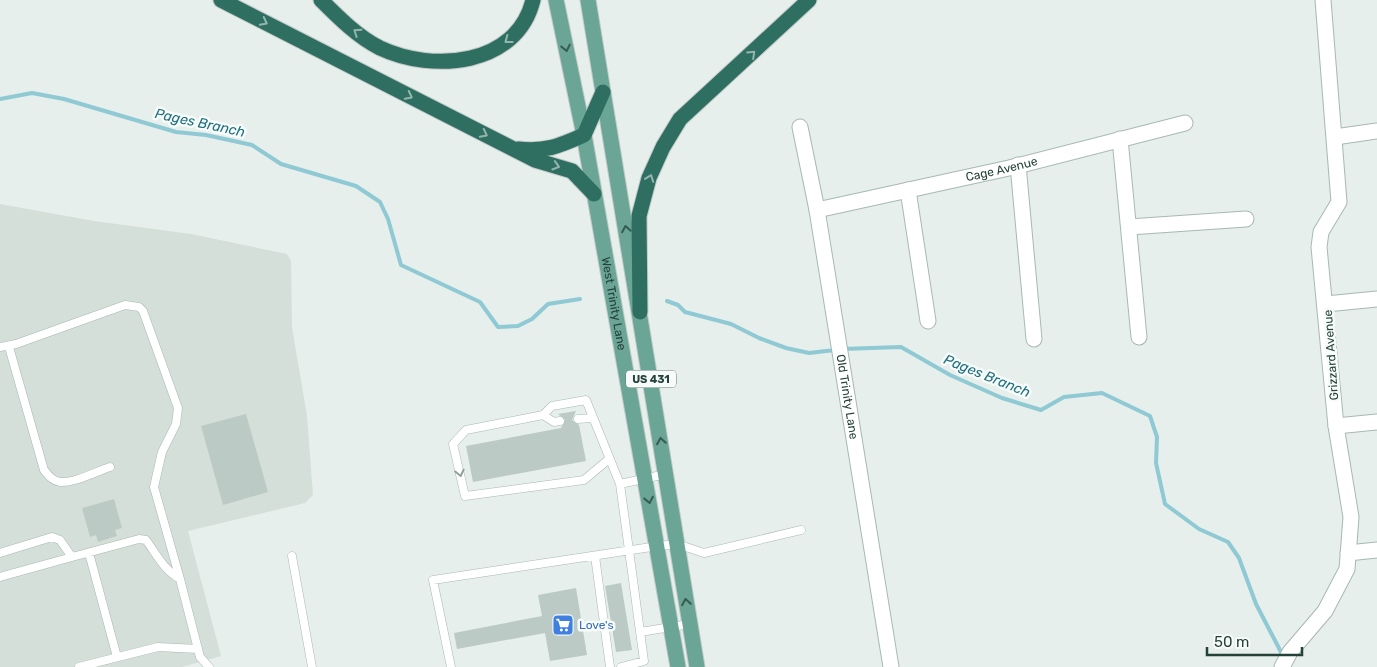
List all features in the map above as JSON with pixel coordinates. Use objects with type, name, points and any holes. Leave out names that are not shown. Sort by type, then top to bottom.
[{"type":"highway","points":[[221,0],[535,160],[572,171],[594,194]]},
{"type":"highway","points":[[321,0],[344,24],[380,48],[415,60],[443,63],[467,59],[492,51],[514,35],[530,15],[533,0]]},
{"type":"highway","points":[[640,312],[639,216],[649,178],[663,147],[680,119],[809,0]]},
{"type":"highway","points":[[512,148],[535,151],[553,149],[584,135],[603,92]]},
{"type":"main road","name":"West Trinity Lane","points":[[556,0],[584,135],[678,667]]},
{"type":"main road","name":"West Trinity Lane","points":[[588,0],[697,667]]},
{"type":"street","points":[[1323,0],[1339,202],[1321,232],[1319,246],[1326,304]]},
{"type":"street","name":"Cage Avenue","points":[[817,210],[1018,165],[1185,123]]},
{"type":"street","name":"Old Trinity Lane","points":[[800,127],[817,210],[833,319],[891,667]]},
{"type":"street","points":[[1335,137],[1377,131]]},
{"type":"street","points":[[1120,140],[1139,337]]},
{"type":"street","points":[[1018,165],[1034,339]]},
{"type":"street","points":[[908,190],[928,321]]},
{"type":"street","points":[[1129,227],[1246,219]]},
{"type":"street","name":"Grizzard Avenue","points":[[1282,667],[1290,652],[1325,611],[1348,569],[1351,517],[1336,426],[1326,304],[1377,299]]},
{"type":"street","points":[[1336,426],[1377,422]]},
{"type":"street","points":[[1348,553],[1377,550]]},
{"type":"lane","points":[[0,347],[9,347],[125,305],[139,306],[143,311],[178,408],[176,424],[162,452],[154,488],[200,657],[208,667]]},
{"type":"lane","points":[[9,347],[44,470],[51,478],[59,482],[110,467]]},
{"type":"lane","points":[[609,459],[584,480],[465,496],[453,444],[466,430],[543,415],[552,406],[586,400],[620,484],[644,661],[621,667]]},
{"type":"lane","points":[[543,415],[554,422],[560,422]]},
{"type":"lane","points":[[578,419],[592,418]]},
{"type":"lane","points":[[620,484],[666,474]]},
{"type":"lane","points":[[451,667],[433,580],[677,544],[704,553],[800,530]]},
{"type":"lane","points":[[0,553],[52,537],[60,540],[72,557]]},
{"type":"lane","points":[[0,577],[139,539],[146,540],[161,563],[169,572],[180,579]]},
{"type":"lane","points":[[89,553],[117,657]]},
{"type":"lane","points":[[292,556],[312,667]]},
{"type":"lane","points":[[595,556],[610,667]]},
{"type":"lane","points":[[640,632],[690,624]]},
{"type":"lane","points":[[79,667],[158,647],[198,649]]},
{"type":"shaded area","points":[[0,204],[94,221],[191,234],[287,254],[291,261],[292,327],[307,416],[313,495],[305,503],[188,531],[221,656],[182,667],[0,667]]},
{"type":"building","points":[[576,411],[572,420],[579,425],[586,461],[473,482],[466,446],[561,428],[565,420],[558,414]]},
{"type":"building","points":[[246,414],[268,492],[223,505],[201,426]]},
{"type":"building","points":[[114,499],[122,528],[115,530],[117,536],[98,542],[96,535],[90,537],[82,508]]},
{"type":"building","name":"Love's","points":[[621,583],[632,650],[616,652],[605,586]]},
{"type":"building","name":"Love's","points":[[576,588],[587,655],[550,661],[545,633],[457,649],[454,633],[542,616],[538,595]]},
{"type":"waterway","name":"Pages Branch","points":[[0,99],[32,93],[64,99],[176,132],[206,135],[252,145],[281,164],[356,186],[380,202],[388,219],[401,265],[480,302],[498,327],[518,326],[532,319],[548,304],[580,299]]},
{"type":"waterway","name":"Pages Branch","points":[[667,301],[678,305],[685,312],[731,324],[759,338],[786,348],[809,353],[835,350]]},
{"type":"waterway","name":"Pages Branch","points":[[842,349],[901,347],[950,375],[1002,398],[1041,410],[1064,397],[1102,393],[1150,416],[1157,437],[1156,463],[1165,504],[1199,529],[1228,542],[1239,558],[1256,604],[1283,656]]},
{"type":"place","name":"Love's","points":[[563,625]]}]
